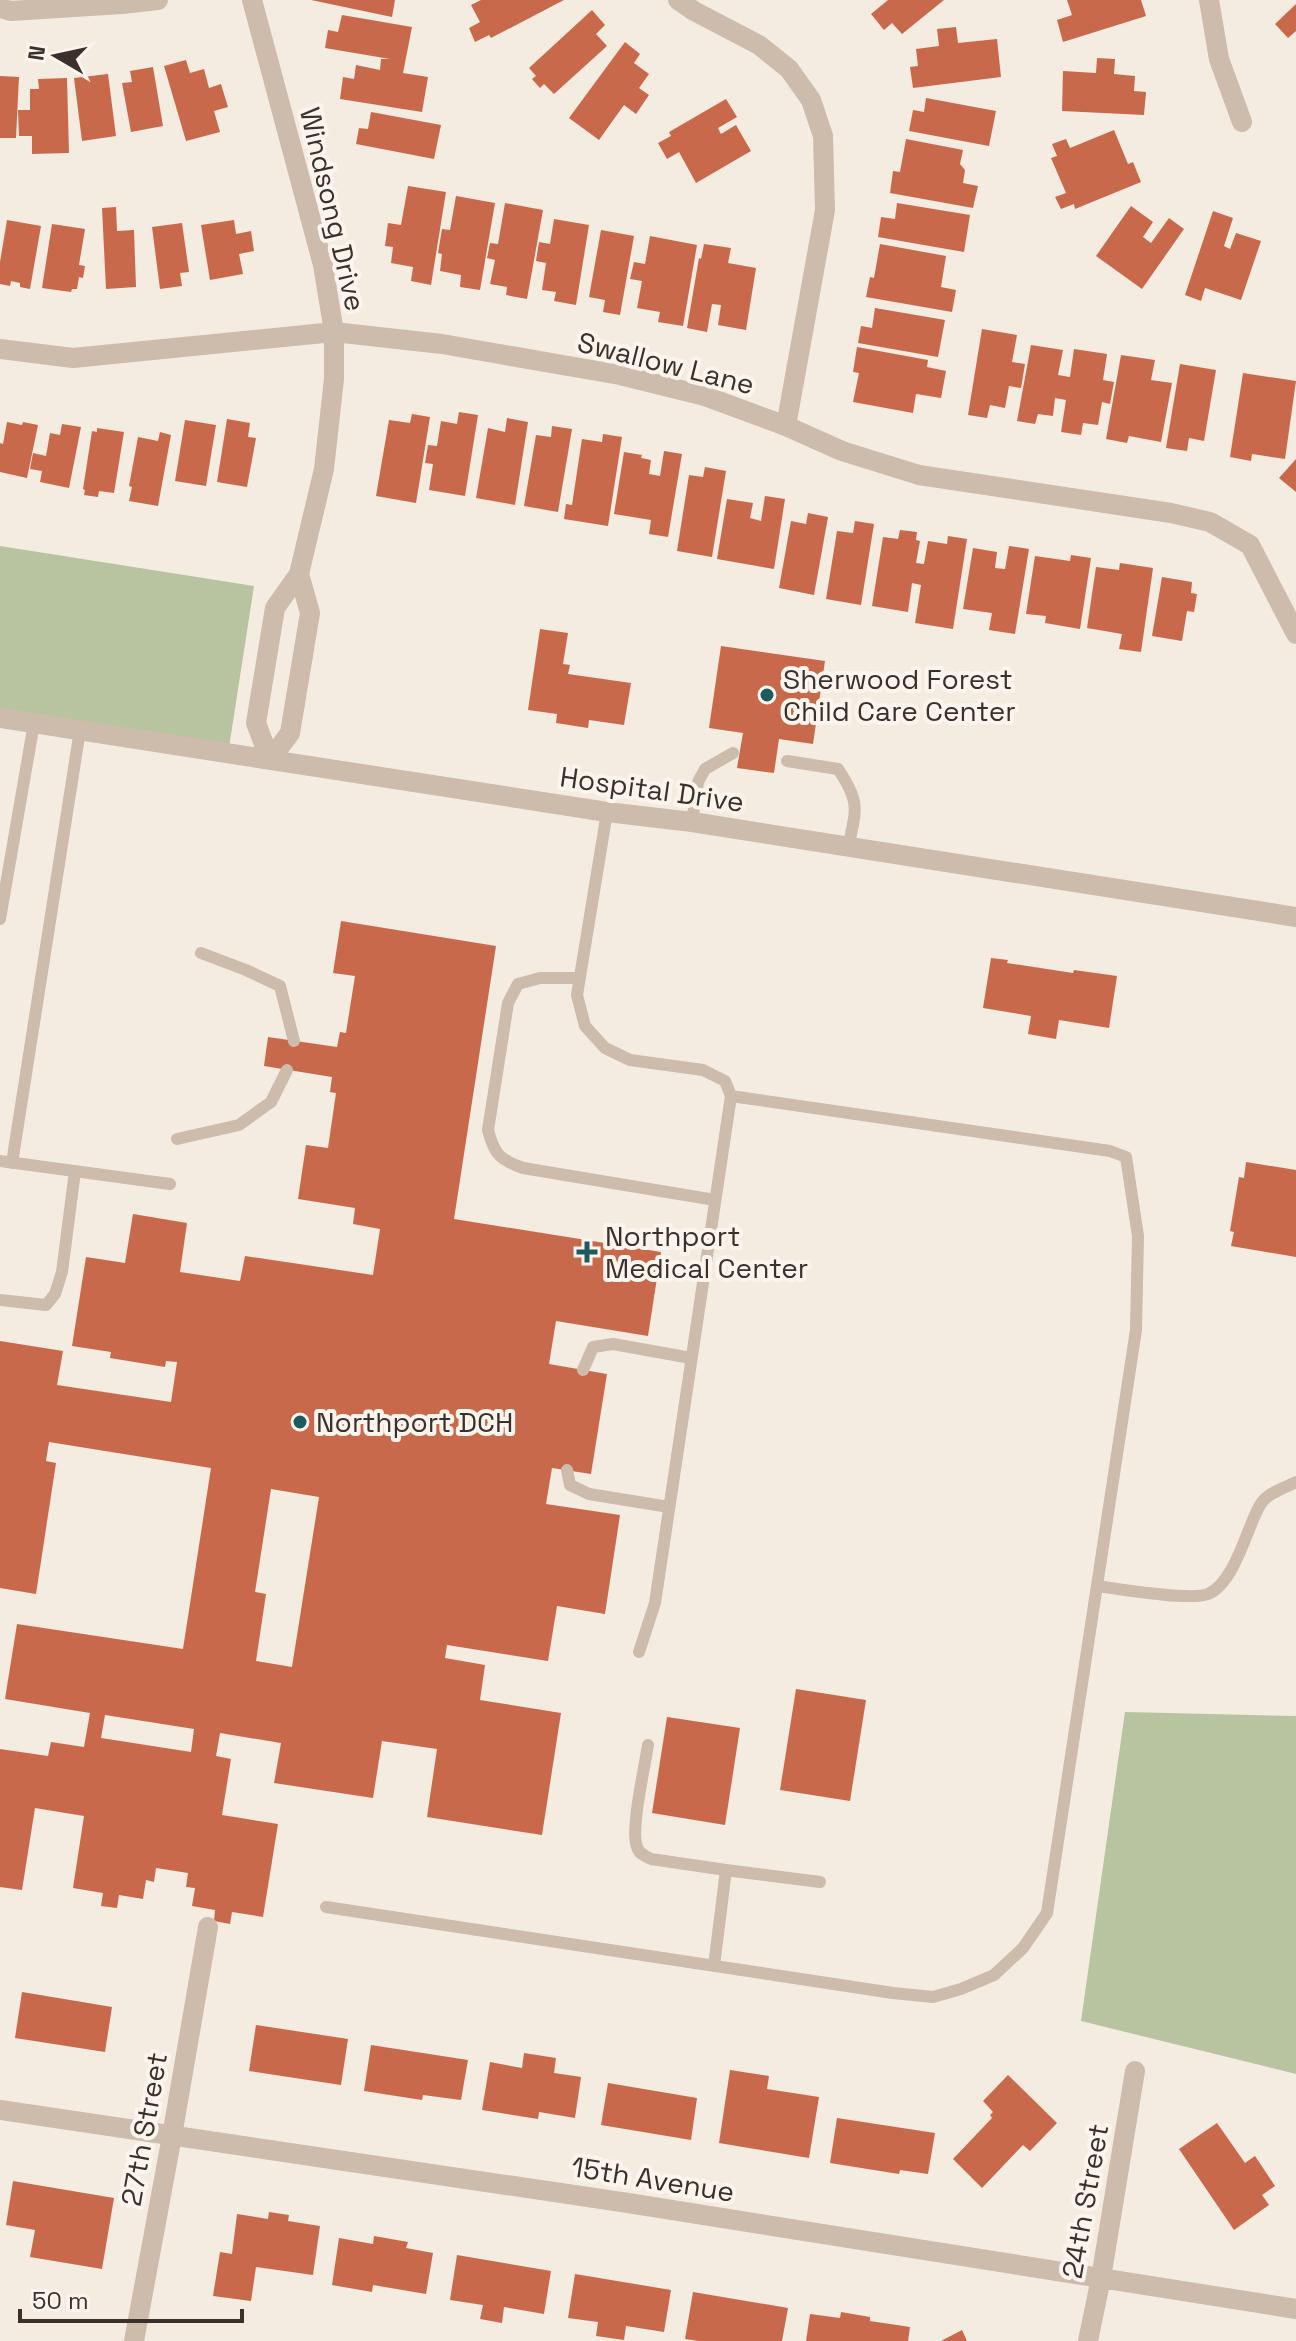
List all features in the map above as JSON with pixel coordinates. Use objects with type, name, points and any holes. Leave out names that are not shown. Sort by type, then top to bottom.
[{"type":"street","points":[[0,8],[11,11],[158,0]]},
{"type":"street","name":"Windsong Drive","points":[[252,0],[323,265],[334,332],[334,379],[324,469],[299,574],[275,608],[256,723],[270,760]]},
{"type":"street","points":[[678,0],[759,45],[789,69],[811,100],[823,136],[825,210],[786,426]]},
{"type":"street","points":[[1209,0],[1219,59],[1242,122]]},
{"type":"street","name":"Swallow Lane","points":[[0,349],[73,358],[334,332],[442,344],[620,375],[705,396],[842,451],[919,475],[1171,513],[1210,522],[1250,545],[1296,634]]},
{"type":"street","name":"Windsong Drive","points":[[270,760],[290,733],[310,613],[299,574]]},
{"type":"street","name":"Hospital Drive","points":[[0,718],[1296,917]]},
{"type":"street","name":"27th Street","points":[[134,2341],[208,1927]]},
{"type":"street","name":"24th Street","points":[[1088,2341],[1135,2071]]},
{"type":"street","name":"15th Avenue","points":[[0,2110],[628,2203],[1296,2309]]},
{"type":"lane","points":[[0,919],[34,723]]},
{"type":"lane","points":[[80,730],[6,1162],[170,1184]]},
{"type":"lane","points":[[692,822],[698,782],[705,769],[733,753]]},
{"type":"lane","points":[[787,761],[838,769],[851,788],[857,809],[848,848]]},
{"type":"lane","points":[[607,812],[577,995],[585,1026],[605,1048],[630,1060],[703,1070],[725,1081],[731,1096],[655,1603],[639,1652]]},
{"type":"lane","points":[[201,953],[280,986],[294,1041]]},
{"type":"lane","points":[[579,978],[540,978],[518,984],[508,1003],[488,1130],[493,1149],[507,1162],[528,1169],[715,1200]]},
{"type":"lane","points":[[177,1139],[239,1125],[271,1102],[287,1070]]},
{"type":"lane","points":[[326,1907],[933,1997],[994,1975],[1023,1948],[1047,1913],[1136,1330],[1138,1236],[1126,1157],[1110,1151],[731,1096]]},
{"type":"lane","points":[[0,1300],[46,1305],[55,1294],[62,1272],[75,1171]]},
{"type":"lane","points":[[583,1370],[593,1347],[613,1344],[691,1358]]},
{"type":"lane","points":[[567,1470],[570,1485],[589,1494],[669,1507]]},
{"type":"lane","points":[[1097,1586],[1190,1596],[1209,1594],[1226,1577],[1245,1544],[1261,1503],[1276,1491],[1296,1482]]},
{"type":"lane","points":[[648,1745],[635,1829],[637,1849],[643,1856],[820,1882]]},
{"type":"lane","points":[[714,1966],[726,1870]]},
{"type":"green space","points":[[0,546],[254,586],[228,754],[0,718]]},
{"type":"green space","points":[[1125,1712],[1296,1716],[1296,2074],[1081,2021]]},
{"type":"building","points":[[311,0],[395,0],[392,17]]},
{"type":"building","points":[[481,0],[564,0],[491,38],[489,35],[475,42],[469,28],[480,22],[471,5]]},
{"type":"building","points":[[888,0],[944,0],[902,34],[892,23],[884,30],[871,14]]},
{"type":"building","points":[[1067,0],[1141,0],[1146,16],[1063,42],[1057,20],[1072,15]]},
{"type":"building","points":[[1296,4],[1296,31],[1288,38],[1275,24]]},
{"type":"building","points":[[592,10],[605,25],[596,34],[607,46],[554,94],[544,84],[540,88],[532,79],[536,76],[529,68]]},
{"type":"building","points":[[342,15],[412,27],[403,73],[428,77],[422,112],[340,99],[343,77],[354,79],[356,65],[380,70],[381,59],[390,59],[325,48],[328,30],[338,32]]},
{"type":"building","points":[[956,27],[958,43],[997,39],[1001,77],[913,88],[910,67],[918,66],[916,49],[939,46],[937,29]]},
{"type":"building","points":[[625,42],[640,54],[634,63],[649,74],[639,88],[649,95],[636,114],[624,105],[599,140],[569,118]]},
{"type":"building","points":[[1097,58],[1115,59],[1114,74],[1135,76],[1134,91],[1146,92],[1144,115],[1062,111],[1063,71],[1096,73]]},
{"type":"building","points":[[186,60],[190,73],[204,69],[209,88],[221,84],[228,107],[214,111],[220,132],[186,141],[164,66]]},
{"type":"building","points":[[153,67],[163,126],[131,132],[122,83],[132,82],[130,71]]},
{"type":"building","points":[[108,74],[116,136],[82,141],[74,78]]},
{"type":"building","points":[[0,76],[19,77],[16,138],[0,138]]},
{"type":"building","points":[[67,78],[69,153],[32,154],[32,136],[19,136],[18,110],[30,110],[30,89],[39,89],[38,79]]},
{"type":"building","points":[[926,98],[996,111],[989,146],[909,131],[913,110],[924,112]]},
{"type":"building","points":[[726,99],[737,117],[718,128],[721,134],[736,125],[751,151],[696,183],[679,152],[667,159],[658,143],[671,136],[669,132]]},
{"type":"building","points":[[371,112],[441,125],[434,159],[356,144],[359,128],[368,129]]},
{"type":"building","points":[[1114,130],[1128,164],[1133,162],[1141,182],[1075,209],[1074,204],[1061,209],[1055,197],[1066,193],[1051,158],[1057,156],[1052,144],[1066,139],[1070,148]]},
{"type":"building","points":[[906,139],[963,150],[960,164],[965,170],[963,183],[978,186],[973,208],[890,193],[893,171],[900,172]]},
{"type":"building","points":[[408,186],[446,192],[431,285],[411,281],[413,267],[391,263],[393,247],[385,246],[388,223],[401,225]]},
{"type":"building","points":[[456,196],[495,203],[480,290],[460,287],[461,275],[440,271],[442,254],[438,253],[442,229],[450,230]]},
{"type":"building","points":[[505,203],[543,210],[527,299],[506,295],[507,287],[490,284],[495,260],[487,258],[490,243],[498,244]]},
{"type":"building","points":[[897,203],[970,215],[964,252],[878,237],[881,217],[895,219]]},
{"type":"building","points":[[1131,206],[1153,222],[1143,237],[1151,243],[1169,218],[1184,229],[1142,289],[1096,256]]},
{"type":"building","points":[[116,207],[117,231],[134,230],[136,287],[106,289],[102,208]]},
{"type":"building","points":[[1213,211],[1233,218],[1224,246],[1230,249],[1236,233],[1261,241],[1241,300],[1205,288],[1201,301],[1185,295]]},
{"type":"building","points":[[554,219],[589,225],[576,305],[554,301],[556,292],[542,290],[546,263],[536,261],[539,242],[550,244]]},
{"type":"building","points":[[7,220],[41,226],[30,289],[11,281],[10,286],[0,284]]},
{"type":"building","points":[[234,220],[236,234],[251,231],[254,251],[239,254],[243,274],[210,280],[201,225]]},
{"type":"building","points":[[182,223],[189,272],[180,273],[182,286],[160,289],[152,227]]},
{"type":"building","points":[[52,224],[85,229],[79,265],[85,266],[83,278],[79,277],[77,289],[71,292],[42,288]]},
{"type":"building","points":[[601,230],[634,236],[620,315],[603,312],[605,300],[589,297]]},
{"type":"building","points":[[650,236],[697,245],[683,326],[658,322],[660,312],[637,308],[642,281],[630,279],[634,262],[645,264]]},
{"type":"building","points":[[704,244],[731,248],[728,263],[756,268],[746,330],[718,325],[721,305],[712,304],[707,332],[687,328]]},
{"type":"building","points":[[880,244],[946,256],[941,287],[956,290],[952,312],[866,297],[870,277],[874,278]]},
{"type":"building","points":[[875,308],[945,320],[938,357],[858,343],[861,326],[872,328]]},
{"type":"building","points":[[982,329],[1017,335],[1012,362],[1025,364],[1021,388],[1009,386],[1005,408],[990,405],[987,418],[968,415]]},
{"type":"building","points":[[1031,345],[1063,350],[1058,375],[1070,377],[1074,349],[1107,354],[1103,380],[1114,382],[1110,404],[1102,402],[1098,425],[1083,423],[1081,435],[1061,432],[1066,400],[1055,398],[1053,416],[1038,414],[1035,424],[1017,421]]},
{"type":"building","points":[[857,347],[928,360],[927,367],[946,371],[941,398],[916,394],[913,413],[853,402],[859,373],[853,372]]},
{"type":"building","points":[[1121,355],[1155,360],[1151,380],[1172,383],[1161,442],[1129,436],[1127,443],[1106,439]]},
{"type":"building","points":[[1180,364],[1216,370],[1204,441],[1189,438],[1187,451],[1166,448]]},
{"type":"building","points":[[1243,373],[1296,381],[1285,459],[1252,454],[1251,461],[1230,457]]},
{"type":"building","points":[[459,412],[478,415],[465,496],[429,490],[433,464],[425,463],[428,445],[437,446],[441,421],[457,424]]},
{"type":"building","points":[[412,414],[430,417],[416,503],[376,496],[389,420],[410,423]]},
{"type":"building","points":[[507,418],[528,422],[515,505],[476,498],[488,428],[505,432]]},
{"type":"building","points":[[227,419],[250,423],[248,437],[256,438],[247,487],[217,482]]},
{"type":"building","points":[[185,420],[216,425],[206,486],[175,481]]},
{"type":"building","points":[[7,422],[38,425],[27,478],[0,472],[0,443],[3,444]]},
{"type":"building","points":[[62,424],[81,427],[69,488],[40,482],[42,471],[30,469],[33,453],[46,456],[50,433],[60,435]]},
{"type":"building","points":[[552,426],[572,429],[558,512],[524,506],[536,435],[551,437]]},
{"type":"building","points":[[97,428],[124,432],[114,493],[99,491],[98,497],[84,495],[83,489],[92,431],[97,432]]},
{"type":"building","points":[[160,432],[171,435],[158,506],[129,501],[138,437],[158,441]]},
{"type":"building","points":[[603,434],[622,437],[608,526],[564,519],[566,504],[572,505],[582,439],[602,442]]},
{"type":"building","points":[[664,451],[682,454],[668,537],[649,534],[651,520],[614,514],[624,452],[651,460],[649,474],[660,476]]},
{"type":"building","points":[[1296,459],[1296,492],[1279,478]]},
{"type":"building","points":[[705,467],[726,471],[712,557],[677,551],[689,475],[703,477]]},
{"type":"building","points":[[765,496],[785,499],[774,569],[717,559],[727,499],[753,503],[750,518],[761,521]]},
{"type":"building","points":[[808,513],[828,517],[814,595],[779,588],[791,521],[806,524]]},
{"type":"building","points":[[855,521],[874,524],[861,605],[826,599],[837,531],[853,533]]},
{"type":"building","points":[[900,530],[917,532],[916,540],[920,541],[916,563],[924,564],[928,541],[947,544],[948,536],[967,539],[953,629],[915,623],[921,585],[912,583],[908,612],[872,606],[883,537],[898,539]]},
{"type":"building","points":[[1009,546],[1029,549],[1015,634],[989,630],[992,613],[963,609],[973,548],[997,552],[995,568],[1005,569]]},
{"type":"building","points":[[1071,555],[1091,558],[1080,629],[1045,623],[1046,616],[1026,614],[1035,556],[1070,561]]},
{"type":"building","points":[[1120,563],[1153,568],[1141,652],[1119,649],[1122,634],[1087,628],[1096,567],[1119,570]]},
{"type":"building","points":[[1162,577],[1192,582],[1191,593],[1197,594],[1194,612],[1187,611],[1182,641],[1152,636]]},
{"type":"building","points":[[540,629],[568,633],[563,664],[570,665],[568,674],[631,683],[624,725],[589,720],[588,728],[556,723],[557,714],[528,710]]},
{"type":"building","name":"Sherwood Forest Child Care Center","points":[[721,646],[825,661],[813,744],[779,739],[774,773],[737,768],[743,733],[709,728]]},
{"type":"building","name":"Northport DCH","points":[[341,921],[496,946],[454,1219],[661,1252],[648,1336],[556,1321],[549,1364],[607,1374],[591,1474],[552,1468],[546,1504],[620,1515],[605,1614],[557,1606],[548,1661],[447,1645],[445,1658],[485,1665],[480,1700],[561,1713],[542,1835],[427,1817],[437,1749],[382,1741],[373,1798],[274,1783],[281,1743],[220,1733],[216,1756],[231,1759],[222,1815],[278,1824],[263,1917],[232,1912],[230,1924],[214,1921],[215,1910],[192,1906],[195,1888],[186,1887],[188,1873],[156,1868],[154,1882],[146,1880],[143,1899],[119,1895],[117,1908],[101,1906],[103,1893],[73,1888],[84,1816],[35,1808],[22,1890],[0,1887],[0,1749],[48,1756],[51,1742],[84,1747],[90,1713],[5,1699],[17,1624],[183,1649],[211,1468],[49,1442],[46,1461],[56,1463],[36,1594],[0,1588],[0,1341],[63,1351],[57,1385],[171,1402],[177,1362],[166,1361],[165,1367],[110,1358],[111,1352],[72,1346],[86,1257],[125,1263],[133,1214],[187,1223],[180,1272],[240,1281],[245,1256],[373,1275],[380,1229],[353,1224],[355,1208],[298,1199],[306,1145],[328,1148],[336,1093],[330,1092],[332,1077],[264,1066],[268,1037],[337,1047],[340,1032],[346,1033],[355,976],[333,973]],"holes":[[[271,1489],[319,1497],[292,1667],[256,1661],[266,1594],[255,1592]],[[105,1715],[194,1729],[191,1752],[101,1738]]]},
{"type":"building","points":[[991,958],[1073,973],[1074,970],[1117,976],[1109,1028],[1059,1020],[1056,1039],[1028,1034],[1031,1016],[983,1008]]},
{"type":"building","points":[[1246,1162],[1296,1170],[1296,1257],[1231,1246],[1234,1232],[1230,1231],[1239,1177],[1244,1178]]},
{"type":"building","points":[[796,1689],[866,1700],[850,1801],[780,1790]]},
{"type":"building","points":[[667,1717],[740,1728],[725,1825],[652,1813]]},
{"type":"building","points":[[22,1992],[112,2007],[105,2052],[15,2038]]},
{"type":"building","points":[[256,2025],[348,2039],[341,2085],[249,2071]]},
{"type":"building","points":[[371,2045],[468,2060],[461,2100],[423,2095],[422,2100],[364,2091]]},
{"type":"building","points":[[524,2053],[556,2058],[554,2073],[581,2077],[575,2118],[539,2112],[538,2119],[482,2110],[490,2062],[522,2068]]},
{"type":"building","points":[[730,2070],[769,2076],[767,2089],[819,2097],[809,2158],[719,2143]]},
{"type":"building","points":[[1008,2075],[1057,2123],[1030,2151],[1023,2145],[982,2188],[953,2159],[992,2118],[990,2115],[993,2112],[983,2101]]},
{"type":"building","points":[[608,2083],[697,2098],[691,2140],[601,2125]]},
{"type":"building","points":[[837,2118],[935,2133],[928,2174],[900,2170],[899,2174],[830,2163]]},
{"type":"building","points":[[1217,2123],[1245,2163],[1255,2156],[1275,2186],[1262,2195],[1269,2205],[1234,2230],[1179,2149]]},
{"type":"building","points":[[13,2181],[114,2198],[102,2269],[30,2257],[35,2230],[6,2225]]},
{"type":"building","points":[[269,2212],[289,2215],[288,2221],[320,2226],[313,2275],[256,2267],[251,2301],[213,2296],[220,2252],[232,2254],[237,2214],[268,2219]]},
{"type":"building","points":[[374,2236],[408,2242],[406,2248],[433,2253],[426,2294],[373,2285],[372,2292],[332,2285],[339,2238],[373,2244]]},
{"type":"building","points":[[457,2255],[551,2271],[544,2314],[504,2307],[502,2323],[480,2319],[483,2305],[450,2300]]},
{"type":"building","points":[[575,2274],[671,2290],[664,2332],[626,2326],[624,2340],[596,2336],[598,2322],[568,2318]]},
{"type":"building","points":[[693,2292],[788,2308],[782,2341],[685,2339]]},
{"type":"building","points":[[841,2312],[870,2317],[870,2321],[910,2327],[908,2341],[806,2341],[810,2314],[840,2318]]},
{"type":"building","points":[[962,2330],[967,2341],[941,2341]]},
{"type":"place","name":"Sherwood Forest Child Care Center","points":[[767,695]]},
{"type":"place","name":"Northport Medical Center","points":[[587,1252]]},
{"type":"place","name":"Northport DCH","points":[[300,1422]]}]
